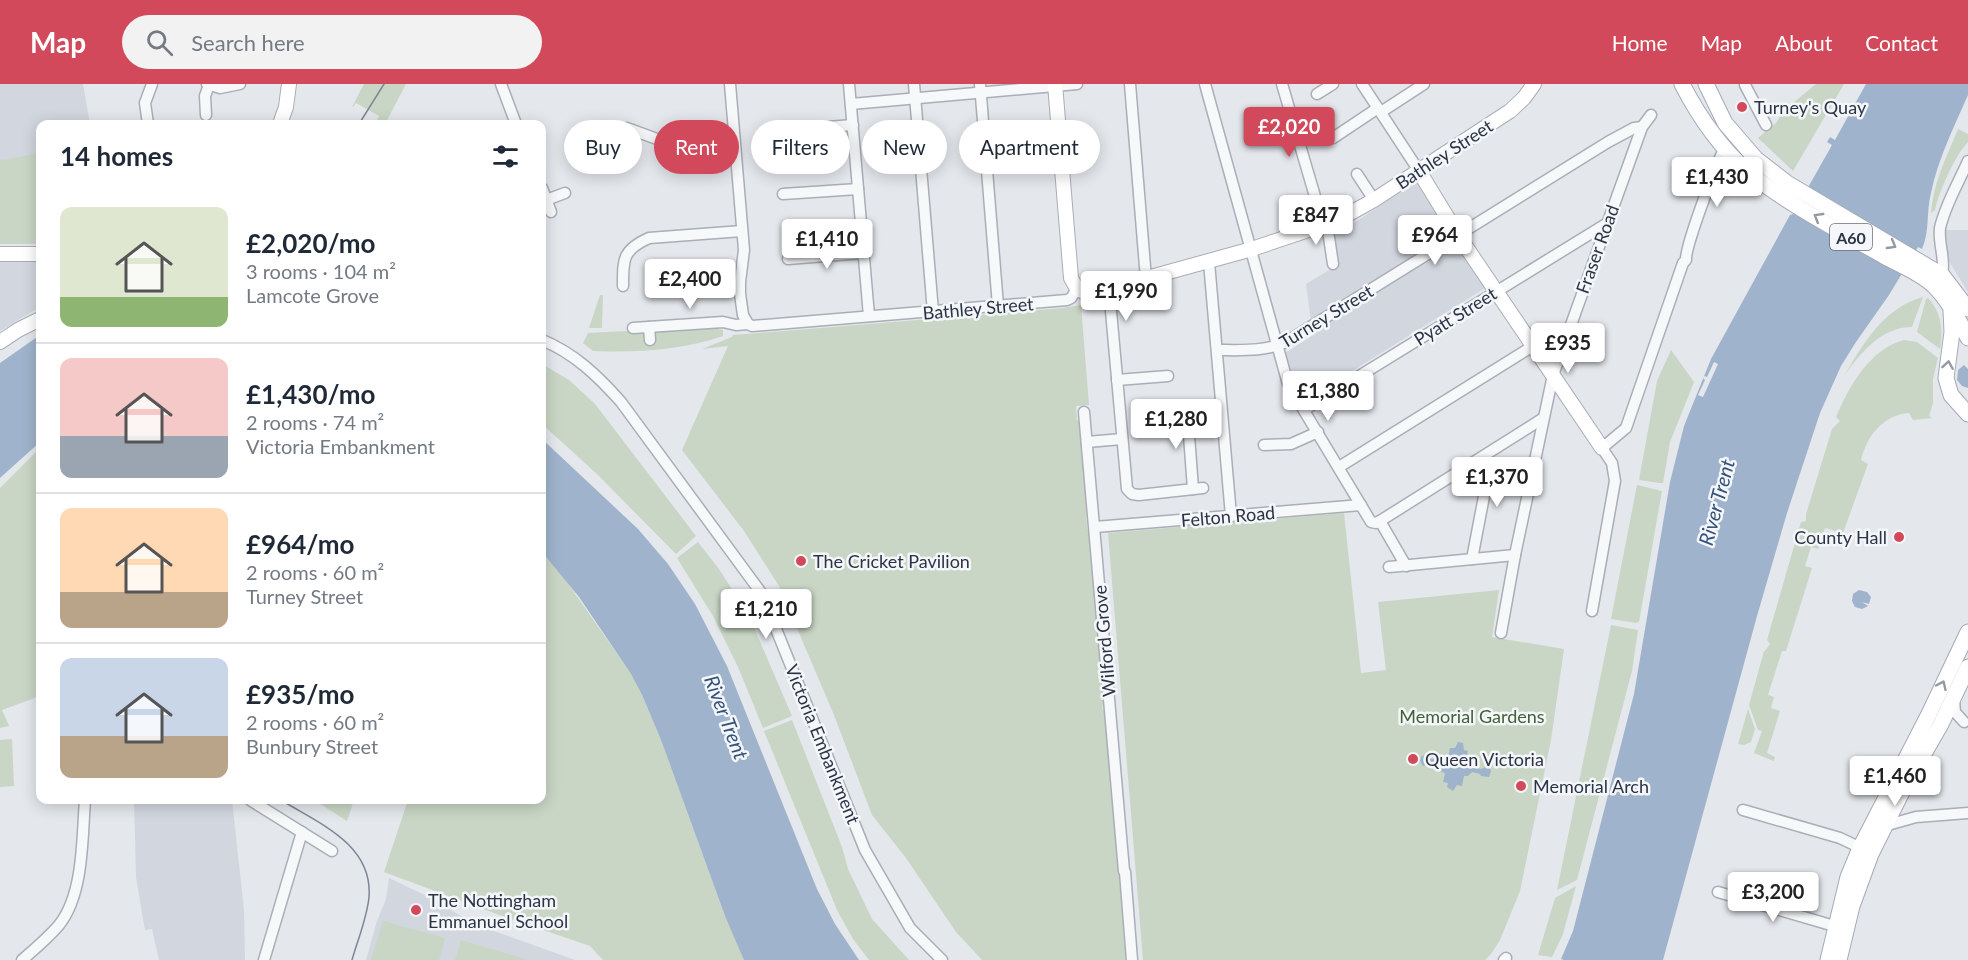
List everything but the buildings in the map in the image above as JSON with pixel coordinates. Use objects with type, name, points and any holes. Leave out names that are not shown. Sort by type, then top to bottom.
[{"type":"main road","name":"A60","points":[[1706,84],[1725,123],[1784,189]]},
{"type":"main road","name":"A60","points":[[1681,86],[1707,128],[1747,171],[1784,189],[1932,273],[1951,310]]},
{"type":"main road","points":[[1932,273],[1968,309]]},
{"type":"main road","points":[[1951,310],[1968,338]]},
{"type":"main road","points":[[1951,310],[1952,332],[1946,378],[1951,395],[1968,414]]},
{"type":"main road","points":[[1828,960],[1859,881],[1865,851],[1968,632]]},
{"type":"main road","points":[[1865,851],[1884,826],[1941,724],[1968,667]]},
{"type":"main road","points":[[1839,960],[1841,928]]},
{"type":"street","points":[[147,120],[145,103],[152,84]]},
{"type":"street","points":[[206,115],[205,96],[208,85],[220,88],[240,84]]},
{"type":"street","points":[[281,120],[286,107],[288,84]]},
{"type":"street","points":[[501,84],[514,120]]},
{"type":"street","points":[[730,84],[733,120]]},
{"type":"street","points":[[849,84],[869,316]]},
{"type":"street","points":[[914,84],[933,312]]},
{"type":"street","points":[[850,104],[981,88],[1077,84]]},
{"type":"street","points":[[1130,84],[1146,279]]},
{"type":"street","points":[[1205,84],[1288,384],[1371,522],[1380,521],[1542,420]]},
{"type":"street","points":[[1282,84],[1319,210],[1327,224],[1333,264]]},
{"type":"street","points":[[1317,94],[1333,84]]},
{"type":"street","points":[[1362,84],[1458,235],[1612,463],[1615,477],[1614,493],[1592,611]]},
{"type":"street","points":[[1333,138],[1424,84]]},
{"type":"street","name":"Bathley Street","points":[[633,328],[723,322],[752,326],[1066,300],[1071,298],[1077,289],[1084,293],[1097,293],[1252,249],[1353,213],[1510,111],[1524,98],[1534,84]]},
{"type":"street","points":[[1746,84],[1766,125]]},
{"type":"street","points":[[1055,85],[1071,278],[1077,289]]},
{"type":"street","points":[[981,88],[998,306]]},
{"type":"street","name":"Fraser Road","points":[[1501,633],[1542,420],[1553,375],[1642,127],[1651,115]]},
{"type":"street","name":"Turney Street","points":[[1217,351],[1277,347],[1608,142],[1634,128],[1642,127]]},
{"type":"street","points":[[1602,448],[1626,428],[1725,148]]},
{"type":"street","points":[[1932,273],[1944,268],[1941,226],[1968,161]]},
{"type":"street","points":[[737,174],[744,250],[740,294],[743,315],[748,324]]},
{"type":"street","points":[[1357,174],[1374,200]]},
{"type":"street","points":[[783,194],[858,189]]},
{"type":"street","points":[[551,212],[546,200],[565,193]]},
{"type":"street","name":"Pyatt Street","points":[[1304,410],[1606,224]]},
{"type":"street","points":[[623,286],[623,262],[631,248],[638,243],[649,238],[742,231]]},
{"type":"street","points":[[788,259],[863,253]]},
{"type":"street","points":[[0,254],[36,254]]},
{"type":"street","points":[[1209,262],[1231,516]]},
{"type":"street","points":[[1110,300],[1125,482],[1129,492],[1139,495],[1198,489],[1187,409]]},
{"type":"street","points":[[0,342],[36,321]]},
{"type":"street","points":[[649,327],[650,340]]},
{"type":"street","name":"Victoria Embankment","points":[[546,342],[578,360],[603,381],[621,402],[762,594],[866,850],[910,928],[942,960]]},
{"type":"street","points":[[1339,467],[1533,346]]},
{"type":"street","points":[[1117,380],[1168,376]]},
{"type":"street","name":"Wilford Grove","points":[[1084,412],[1132,960]]},
{"type":"street","points":[[1264,446],[1291,444],[1318,432]]},
{"type":"street","points":[[1087,442],[1122,439]]},
{"type":"street","points":[[1472,559],[1485,491],[1481,477],[1473,463]]},
{"type":"street","name":"Felton Road","points":[[1095,527],[1361,505]]},
{"type":"street","points":[[1380,521],[1406,566]]},
{"type":"street","points":[[1389,567],[1515,555]]},
{"type":"street","points":[[1954,698],[1955,712],[1966,722]]},
{"type":"street","points":[[1941,724],[1966,722]]},
{"type":"street","points":[[1902,792],[1903,808],[1916,817]]},
{"type":"street","points":[[22,960],[60,924],[71,904],[81,856],[85,804]]},
{"type":"street","points":[[256,804],[332,851]]},
{"type":"street","points":[[1743,810],[1840,838],[1865,851]]},
{"type":"street","points":[[1884,826],[1916,817],[1968,813]]},
{"type":"street","points":[[264,960],[302,832]]},
{"type":"street","points":[[1718,892],[1841,928]]},
{"type":"shaded area","points":[[0,84],[83,84],[89,120],[36,120],[36,244],[0,244]]},
{"type":"shaded area","points":[[1417,182],[1485,288],[1306,400],[1296,383],[1285,353],[1315,334],[1306,284],[1339,264],[1332,237]]},
{"type":"shaded area","points":[[1945,230],[1968,230],[1968,292],[1947,258]]},
{"type":"shaded area","points":[[0,261],[36,262],[36,309],[0,331]]},
{"type":"shaded area","points":[[134,804],[232,804],[244,910],[245,960],[159,960],[152,929],[145,930],[136,877]]},
{"type":"shaded area","name":"The Nottingham Emmanuel School","points":[[389,878],[433,899],[474,924],[575,960],[366,960],[386,899]]},
{"type":"green space","points":[[364,84],[406,84],[387,120],[377,120],[379,116],[356,103],[352,107]]},
{"type":"green space","points":[[1816,84],[1844,84],[1793,171],[1758,138],[1777,122],[1782,112]]},
{"type":"green space","points":[[1958,129],[1968,134],[1968,142],[1953,164],[1935,210],[1931,213],[1938,180]]},
{"type":"green space","points":[[36,154],[36,244],[0,244],[0,159]]},
{"type":"green space","points":[[600,295],[603,295],[602,328],[589,328]]},
{"type":"green space","points":[[1923,297],[1912,327],[1891,331],[1873,342],[1845,375],[1859,351],[1886,318],[1909,302]]},
{"type":"green space","points":[[1928,298],[1939,316],[1940,349],[1917,332]]},
{"type":"green space","points":[[1081,305],[1089,405],[1076,406],[1077,420],[1082,423],[1087,529],[1092,536],[1105,699],[1102,708],[1107,716],[1126,960],[982,960],[956,932],[906,858],[872,815],[834,715],[779,586],[744,531],[682,450],[728,346],[702,349],[733,335]]},
{"type":"green space","points":[[710,327],[723,330],[723,336],[692,345],[642,351],[593,351],[583,343],[588,333],[644,330],[645,343],[654,343],[654,330]]},
{"type":"green space","points":[[1904,340],[1917,342],[1938,358],[1933,379],[1933,403],[1929,416],[1932,418],[1913,420],[1909,413],[1891,418],[1878,428],[1867,443],[1861,460],[1868,464],[1843,533],[1825,528],[1818,549],[1811,547],[1805,566],[1812,568],[1786,651],[1782,651],[1768,695],[1774,697],[1771,708],[1780,711],[1767,753],[1775,757],[1774,761],[1754,753],[1762,731],[1758,730],[1749,705],[1764,651],[1770,644],[1767,640],[1801,522],[1806,521],[1806,514],[1832,429],[1840,421],[1836,417],[1847,393],[1871,360],[1881,351]]},
{"type":"green space","points":[[1671,350],[1694,382],[1670,442],[1663,483],[1639,480],[1657,381]]},
{"type":"green space","points":[[546,366],[569,380],[595,404],[696,536],[676,554],[597,474],[546,428]]},
{"type":"green space","points":[[36,452],[36,697],[2,710],[9,726],[0,728],[0,488]]},
{"type":"green space","points":[[1637,485],[1662,491],[1639,622],[1636,623],[1611,619]]},
{"type":"green space","name":"Memorial Gardens","points":[[1344,513],[1361,673],[1386,670],[1378,602],[1499,590],[1492,637],[1564,649],[1551,740],[1520,891],[1500,940],[1485,960],[1143,960],[1108,533]]},
{"type":"green space","points":[[698,542],[719,569],[749,616],[792,716],[763,728],[738,667],[713,616],[677,558]]},
{"type":"green space","points":[[546,556],[560,572],[631,674],[642,695],[661,740],[725,916],[749,960],[603,960],[590,946],[384,872],[407,804],[546,804]]},
{"type":"green space","points":[[1611,625],[1638,630],[1632,671],[1577,880],[1557,890]]},
{"type":"green space","points":[[1748,709],[1755,729],[1751,742],[1744,745],[1738,744]]},
{"type":"green space","points":[[792,720],[842,847],[848,869],[872,919],[909,960],[869,960],[853,939],[837,910],[764,731]]},
{"type":"green space","points":[[12,739],[14,786],[0,787],[0,740]]},
{"type":"green space","points":[[320,804],[353,804],[347,821]]},
{"type":"green space","points":[[1576,886],[1563,934],[1552,957],[1538,955],[1555,898]]},
{"type":"green space","points":[[383,921],[445,938],[439,960],[371,960]]},
{"type":"green space","points":[[461,940],[529,960],[455,960]]},
{"type":"water","name":"River Trent","points":[[1866,84],[1968,84],[1968,95],[1934,180],[1922,249],[1918,247],[1841,366],[1820,413],[1787,513],[1757,616],[1663,960],[1561,959],[1573,931],[1634,694],[1670,482],[1684,426],[1711,359],[1790,215],[1793,214],[1832,145],[1827,142],[1830,137],[1835,140]]},
{"type":"water","points":[[36,338],[36,446],[0,478],[0,363]]},
{"type":"water","points":[[1964,365],[1968,369],[1968,388],[1962,386],[1957,380],[1958,370]]},
{"type":"water","name":"River Trent","points":[[546,443],[638,529],[668,564],[695,604],[727,666],[817,889],[835,924],[859,960],[744,960],[725,916],[661,740],[642,695],[631,674],[579,597],[546,557]]},
{"type":"water","points":[[1859,590],[1867,592],[1871,597],[1869,604],[1862,602],[1868,606],[1862,609],[1855,607],[1852,601],[1853,594]]},
{"type":"water","points":[[1458,742],[1463,743],[1464,750],[1468,751],[1466,760],[1472,763],[1472,767],[1481,769],[1488,766],[1491,771],[1489,777],[1472,772],[1464,776],[1462,786],[1457,785],[1453,791],[1447,787],[1448,783],[1443,782],[1445,773],[1440,771],[1439,766],[1431,764],[1423,766],[1420,761],[1425,754],[1429,754],[1431,759],[1440,760],[1443,756],[1448,757],[1450,748],[1455,748]]},
{"type":"pier","points":[[1714,362],[1718,364],[1703,397],[1698,395],[1705,380],[1703,378],[1707,377]]},
{"type":"tram line","points":[[362,120],[384,84]]},
{"type":"tram line","points":[[288,804],[340,837],[353,849],[362,863],[368,879],[369,897],[352,960]]},
{"type":"place","name":"Turney's Quay","points":[[1742,107]]},
{"type":"place","name":"County Hall","points":[[1899,537]]},
{"type":"place","name":"The Cricket Pavilion","points":[[801,561]]},
{"type":"place","name":"Queen Victoria","points":[[1413,759]]},
{"type":"place","name":"Memorial Arch","points":[[1521,786]]},
{"type":"place","name":"The Nottingham Emmanuel School","points":[[416,910]]}]
